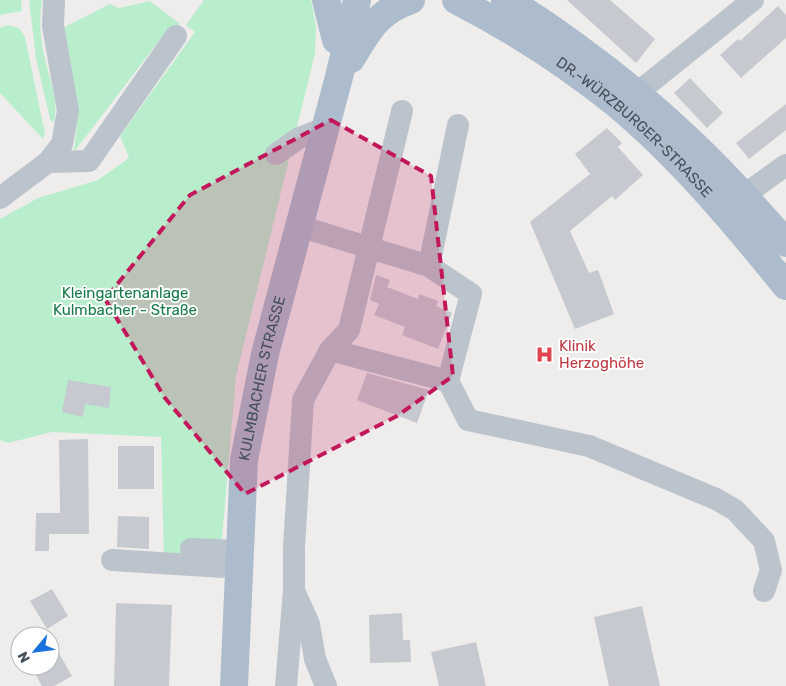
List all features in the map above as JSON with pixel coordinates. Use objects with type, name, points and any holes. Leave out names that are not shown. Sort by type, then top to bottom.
[{"type":"main road","points":[[326,0],[336,40]]},
{"type":"main road","name":"KULMBACHER STRASSE","points":[[339,77],[336,40],[340,0]]},
{"type":"main road","name":"KULMBACHER STRASSE","points":[[234,686],[231,559],[244,460],[264,354],[339,77],[357,0]]},
{"type":"main road","points":[[339,77],[374,22],[386,11],[411,0]]},
{"type":"main road","name":"DR.-WÜRZBURGER-STRASSE","points":[[456,0],[489,17],[550,56],[616,104],[672,157],[711,198],[786,286]]},
{"type":"main road","name":"DR.-WÜRZBURGER-STRASSE","points":[[505,0],[522,6],[637,93],[696,145],[744,195],[786,243]]},
{"type":"street","points":[[0,198],[48,162],[62,144],[68,111],[53,26],[54,0]]},
{"type":"street","points":[[637,93],[753,0]]},
{"type":"street","points":[[48,162],[89,160],[176,36]]},
{"type":"street","points":[[286,686],[294,590],[294,547],[303,400],[330,350],[349,330],[402,111]]},
{"type":"street","points":[[430,266],[458,125]]},
{"type":"street","points":[[276,154],[299,138],[325,128]]},
{"type":"street","points":[[744,195],[786,165]]},
{"type":"street","points":[[299,226],[430,266],[471,294],[448,380],[468,420],[589,446],[716,499],[735,510],[764,541],[771,570],[764,591]]},
{"type":"street","points":[[330,350],[448,380]]},
{"type":"street","points":[[191,549],[231,559]]},
{"type":"street","points":[[112,560],[231,559]]},
{"type":"street","points":[[294,590],[309,624],[315,659],[326,686]]},
{"type":"highlighted area","points":[[331,120],[431,176],[453,376],[397,416],[245,494],[165,398],[105,299],[190,195]]},
{"type":"green space","points":[[0,0],[21,0],[22,11],[0,15]]},
{"type":"green space","points":[[29,0],[42,0],[41,37],[54,98],[54,123],[50,119],[36,58]]},
{"type":"green space","name":"Kleingartenanlage Kulmbacher - Straße","points":[[204,0],[311,0],[316,27],[315,53],[236,376],[221,550],[164,561],[161,437],[52,432],[8,443],[0,440],[0,219],[38,198],[98,180],[129,158],[120,136],[195,32],[186,25]]},
{"type":"green space","points":[[150,1],[180,24],[159,41],[74,152],[78,114],[61,29],[110,4],[119,8]]},
{"type":"green space","points":[[7,25],[19,28],[25,37],[45,134],[43,139],[0,93],[0,28]]},
{"type":"building","points":[[567,0],[610,0],[655,39],[636,63]]},
{"type":"building","points":[[778,6],[786,15],[786,38],[741,78],[720,55],[738,39],[740,41]]},
{"type":"building","points":[[690,78],[723,113],[707,128],[674,93]]},
{"type":"building","points":[[786,104],[786,130],[749,159],[736,143]]},
{"type":"building","points":[[607,128],[622,143],[618,147],[643,175],[615,200],[612,196],[570,231],[589,273],[598,270],[614,314],[575,329],[530,222],[590,174],[575,154]]},
{"type":"building","points":[[376,275],[390,280],[387,287],[418,299],[419,294],[438,301],[436,306],[452,313],[438,349],[402,335],[405,327],[374,315],[379,304],[370,300]]},
{"type":"building","points":[[367,373],[429,390],[417,423],[357,400]]},
{"type":"building","points":[[68,380],[111,387],[109,408],[85,404],[83,417],[62,412]]},
{"type":"building","points":[[88,439],[89,534],[49,534],[49,551],[35,551],[36,513],[60,513],[59,440]]},
{"type":"building","points":[[118,446],[154,446],[154,489],[118,489]]},
{"type":"building","points":[[118,516],[149,517],[149,549],[117,547]]},
{"type":"building","points":[[52,589],[68,616],[52,626],[45,626],[30,601]]},
{"type":"building","points":[[116,603],[172,605],[169,686],[114,686]]},
{"type":"building","points":[[642,606],[660,686],[609,686],[594,617]]},
{"type":"building","points":[[402,613],[403,640],[410,640],[411,662],[370,663],[369,615]]},
{"type":"building","points":[[476,642],[486,686],[439,686],[431,652]]},
{"type":"building","points":[[60,655],[72,676],[54,686],[42,686],[36,676],[60,676]]},
{"type":"place","name":"Klinik Herzoghöhe","points":[[545,355]]}]
